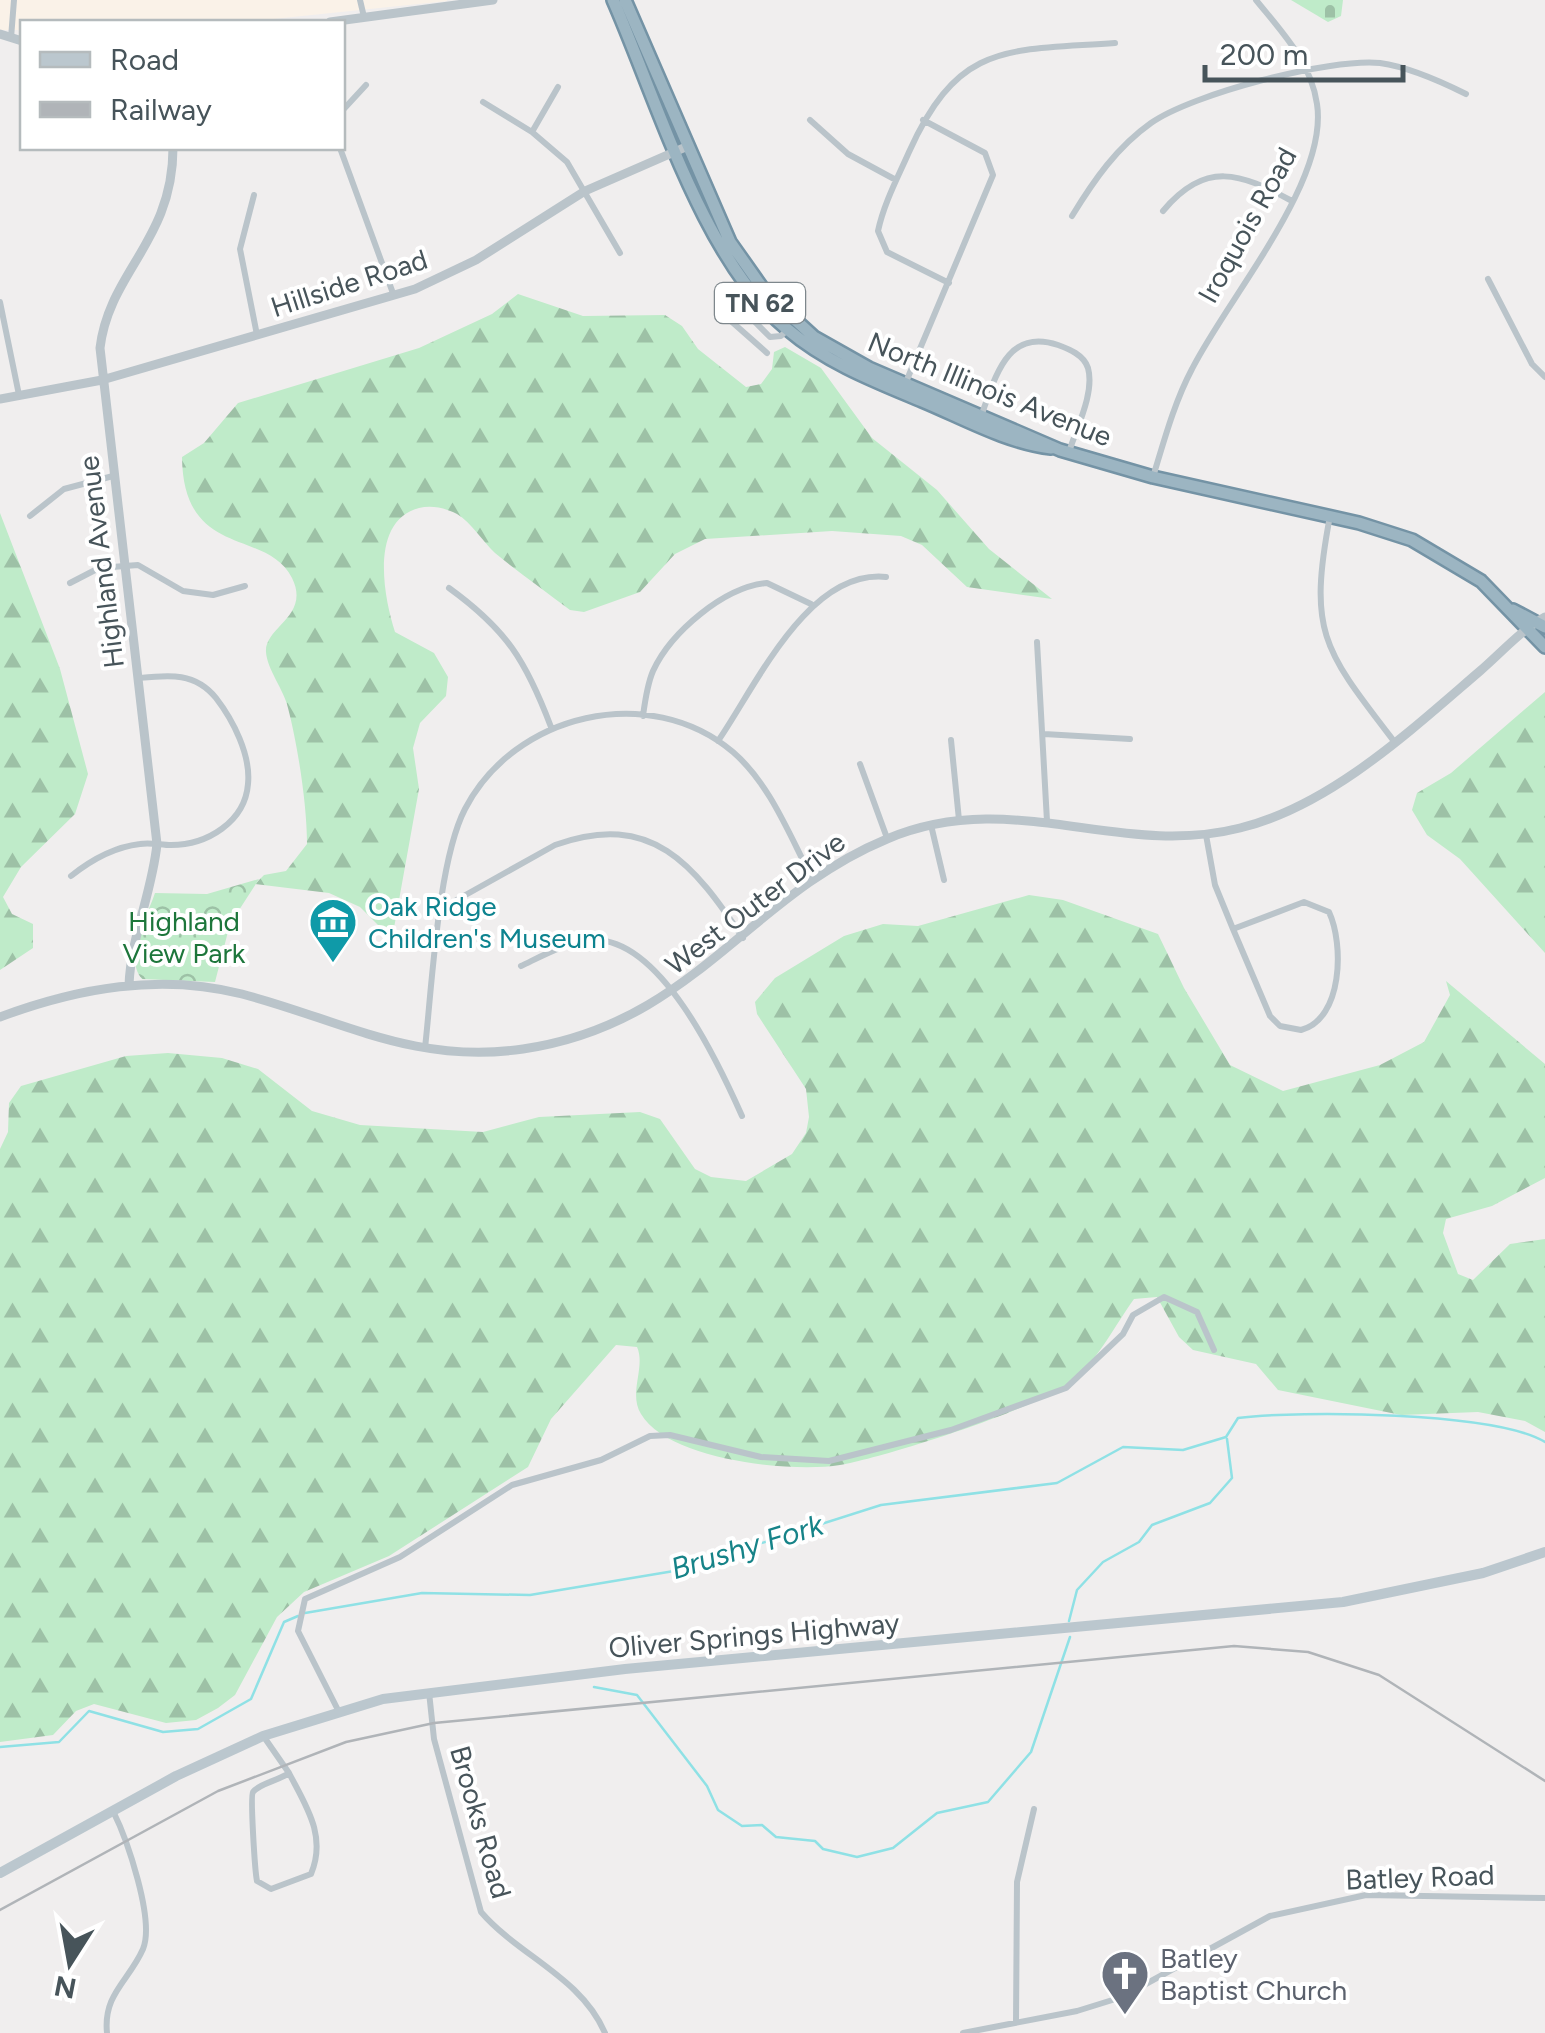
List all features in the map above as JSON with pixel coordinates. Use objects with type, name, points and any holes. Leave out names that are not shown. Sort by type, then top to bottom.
[{"type":"highway","name":"TN 62","points":[[613,0],[683,148]]},
{"type":"highway","name":"North Illinois Avenue","points":[[625,0],[683,148],[742,263],[791,325],[904,388],[1064,451],[1153,477],[1387,531],[1436,551],[1513,610]]},
{"type":"highway","points":[[1513,610],[1543,621]]},
{"type":"highway","points":[[1513,610],[1545,647]]},
{"type":"main road","name":"Oliver Springs Highway","points":[[0,1873],[176,1776],[263,1736],[338,1712],[429,1690],[1343,1602],[1483,1573],[1545,1552]]},
{"type":"street","points":[[11,38],[14,0]]},
{"type":"street","points":[[360,0],[364,17]]},
{"type":"street","points":[[344,20],[493,0]]},
{"type":"street","name":"Iroquois Road","points":[[1153,477],[1192,369],[1312,162],[1318,106],[1309,71],[1256,0]]},
{"type":"street","points":[[0,34],[20,40]]},
{"type":"street","points":[[949,284],[893,256],[882,244],[881,218],[923,120],[950,83],[989,58],[1009,52],[1115,44]]},
{"type":"street","points":[[1072,216],[1120,150],[1154,121],[1206,96],[1309,71],[1381,63],[1466,94]]},
{"type":"street","points":[[345,108],[366,85]]},
{"type":"street","points":[[532,132],[558,87]]},
{"type":"street","points":[[483,102],[532,132],[567,162],[620,254]]},
{"type":"street","points":[[810,120],[848,154],[896,180]]},
{"type":"street","points":[[904,388],[991,186],[992,168],[982,151],[923,120]]},
{"type":"street","name":"Hillside Road","points":[[0,399],[102,380],[394,296],[476,260],[585,191],[683,148]]},
{"type":"street","name":"Highland Avenue","points":[[129,985],[130,952],[150,889],[156,844],[102,380],[104,324],[159,226],[170,188],[173,150]]},
{"type":"street","points":[[341,150],[394,296]]},
{"type":"street","points":[[1163,211],[1182,190],[1216,176],[1252,180],[1292,201]]},
{"type":"street","points":[[254,196],[243,229],[241,261],[257,336]]},
{"type":"street","points":[[1488,279],[1532,364],[1545,377]]},
{"type":"street","points":[[0,302],[19,396]]},
{"type":"street","points":[[768,353],[723,314],[725,307],[737,304],[770,337],[781,336],[791,325]]},
{"type":"street","points":[[980,420],[999,367],[1017,344],[1030,340],[1063,347],[1081,358],[1088,369],[1087,391],[1064,451]]},
{"type":"street","points":[[30,516],[64,488],[113,476]]},
{"type":"street","points":[[1330,516],[1318,579],[1318,608],[1336,662],[1393,740]]},
{"type":"street","points":[[70,584],[99,568],[124,566],[150,569],[182,591],[198,594],[245,586]]},
{"type":"street","points":[[718,741],[811,604],[843,583],[886,577]]},
{"type":"street","points":[[643,716],[658,664],[676,640],[730,594],[766,584],[781,586],[811,604]]},
{"type":"street","points":[[449,588],[496,624],[513,645],[532,676],[551,727]]},
{"type":"street","name":"West Outer Drive","points":[[0,1017],[70,994],[129,985],[193,986],[240,994],[354,1033],[425,1050],[478,1053],[556,1043],[617,1023],[672,993],[814,880],[888,838],[959,820],[1047,820],[1137,835],[1206,834],[1265,822],[1295,810],[1325,794],[1543,621]]},
{"type":"street","points":[[1036,642],[1047,820]]},
{"type":"street","points":[[71,876],[102,854],[140,844],[198,841],[223,828],[243,806],[248,773],[232,724],[208,689],[177,675],[137,678]]},
{"type":"street","points":[[425,1050],[456,829],[475,791],[501,760],[551,727],[594,716],[643,716],[681,723],[718,741],[762,785],[814,880]]},
{"type":"street","points":[[1044,734],[1130,739]]},
{"type":"street","points":[[951,740],[959,820]]},
{"type":"street","points":[[860,764],[888,838]]},
{"type":"street","points":[[932,825],[944,880]]},
{"type":"street","points":[[443,908],[555,845],[575,838],[616,834],[649,841],[684,860],[710,888],[743,938]]},
{"type":"street","points":[[1206,834],[1214,885],[1270,1016],[1292,1030],[1319,1022],[1334,997],[1334,924],[1328,912],[1304,902],[1233,929]]},
{"type":"street","points":[[521,966],[569,944],[605,941],[646,959],[672,993],[742,1116]]},
{"type":"street","points":[[338,1712],[302,1642],[298,1624],[304,1603],[400,1557],[522,1481],[601,1460],[650,1436],[670,1435],[761,1457],[844,1461],[951,1430],[1066,1388],[1123,1334],[1134,1315],[1164,1297],[1197,1312],[1214,1350]]},
{"type":"street","name":"Brooks Road","points":[[429,1690],[434,1739],[480,1912],[500,1934],[584,1996],[605,2033]]},
{"type":"street","points":[[263,1736],[288,1773],[316,1824],[317,1861],[312,1874],[272,1889],[257,1881],[251,1859],[256,1840],[249,1799],[254,1790],[288,1773]]},
{"type":"street","points":[[1016,2022],[1017,1882],[1034,1809]]},
{"type":"street","points":[[108,2033],[109,1999],[140,1955],[146,1924],[113,1812]]},
{"type":"street","name":"Batley Road","points":[[963,2033],[1122,1996],[1270,1916],[1366,1896],[1545,1898]]},
{"type":"shaded area","points":[[0,0],[447,0],[263,20],[20,20],[20,33],[0,30]]},
{"type":"green space","points":[[1291,0],[1343,0],[1341,16],[1328,22]]},
{"type":"green space","points":[[518,294],[583,316],[665,315],[682,326],[698,349],[746,387],[761,384],[772,369],[774,352],[785,347],[821,368],[872,438],[937,490],[989,549],[1052,599],[967,587],[922,545],[901,536],[832,531],[705,539],[675,554],[640,592],[584,612],[570,610],[513,568],[457,514],[429,507],[403,516],[393,528],[384,561],[395,632],[434,653],[448,677],[446,696],[420,723],[413,748],[419,789],[392,939],[360,907],[329,893],[255,884],[264,875],[286,871],[307,844],[304,794],[292,723],[266,652],[272,635],[292,612],[296,591],[280,563],[211,527],[196,512],[186,490],[182,457],[204,443],[238,403],[419,348],[492,314]]},
{"type":"green space","points":[[0,513],[60,669],[88,774],[75,814],[21,867],[3,897],[12,914],[33,924],[33,948],[0,970]]},
{"type":"green space","points":[[1545,692],[1545,953],[1460,859],[1427,835],[1412,810],[1417,793],[1451,773]]},
{"type":"green space","name":"Highland View Park","points":[[259,879],[230,924],[215,982],[142,979],[135,960],[136,948],[155,893],[207,894]]},
{"type":"green space","points":[[1029,895],[1063,900],[1158,934],[1184,988],[1230,1065],[1283,1091],[1380,1065],[1424,1042],[1450,995],[1446,981],[1545,1064],[1545,1178],[1492,1206],[1446,1219],[1443,1233],[1458,1274],[1473,1280],[1510,1244],[1545,1239],[1545,1432],[1525,1421],[1478,1412],[1401,1415],[1278,1390],[1256,1364],[1193,1350],[1179,1337],[1157,1297],[1134,1299],[1083,1371],[1058,1390],[1031,1403],[963,1430],[862,1460],[818,1467],[763,1465],[703,1452],[655,1430],[637,1406],[637,1347],[616,1345],[551,1419],[528,1467],[389,1556],[304,1592],[277,1617],[235,1695],[218,1708],[196,1720],[166,1723],[94,1704],[76,1711],[53,1735],[0,1742],[0,1149],[8,1132],[9,1103],[21,1086],[126,1056],[168,1053],[222,1058],[258,1069],[312,1111],[360,1125],[483,1132],[539,1117],[640,1112],[660,1119],[695,1169],[711,1177],[746,1181],[792,1154],[806,1133],[809,1117],[806,1089],[757,1014],[755,1002],[775,978],[844,936],[883,924],[918,926]]},
{"type":"waterway","name":"Brushy Fork","points":[[305,1613],[422,1593],[530,1595],[674,1571],[881,1505],[1057,1483],[1123,1447],[1183,1450],[1226,1437],[1238,1418],[1349,1414],[1442,1419],[1485,1424],[1545,1442]]},
{"type":"waterway","points":[[1069,1621],[1077,1590],[1103,1562],[1139,1542],[1152,1525],[1210,1503],[1232,1478],[1227,1439]]},
{"type":"waterway","name":"Brushy Fork","points":[[0,1747],[59,1742],[89,1711],[163,1732],[198,1729],[251,1699],[284,1622],[298,1616]]},
{"type":"waterway","points":[[594,1687],[637,1695],[707,1786],[718,1810],[742,1826],[762,1825],[776,1837],[815,1841],[823,1849],[857,1857],[893,1848],[937,1813],[988,1802],[1031,1752],[1070,1637]]},
{"type":"railway","points":[[0,1910],[218,1791],[346,1742],[434,1723],[1234,1646],[1308,1652],[1379,1675],[1545,1781]]},
{"type":"place","name":"Oak Ridge Children's Museum","points":[[333,964]]},
{"type":"place","name":"Batley Baptist Church","points":[[1125,2016]]}]
